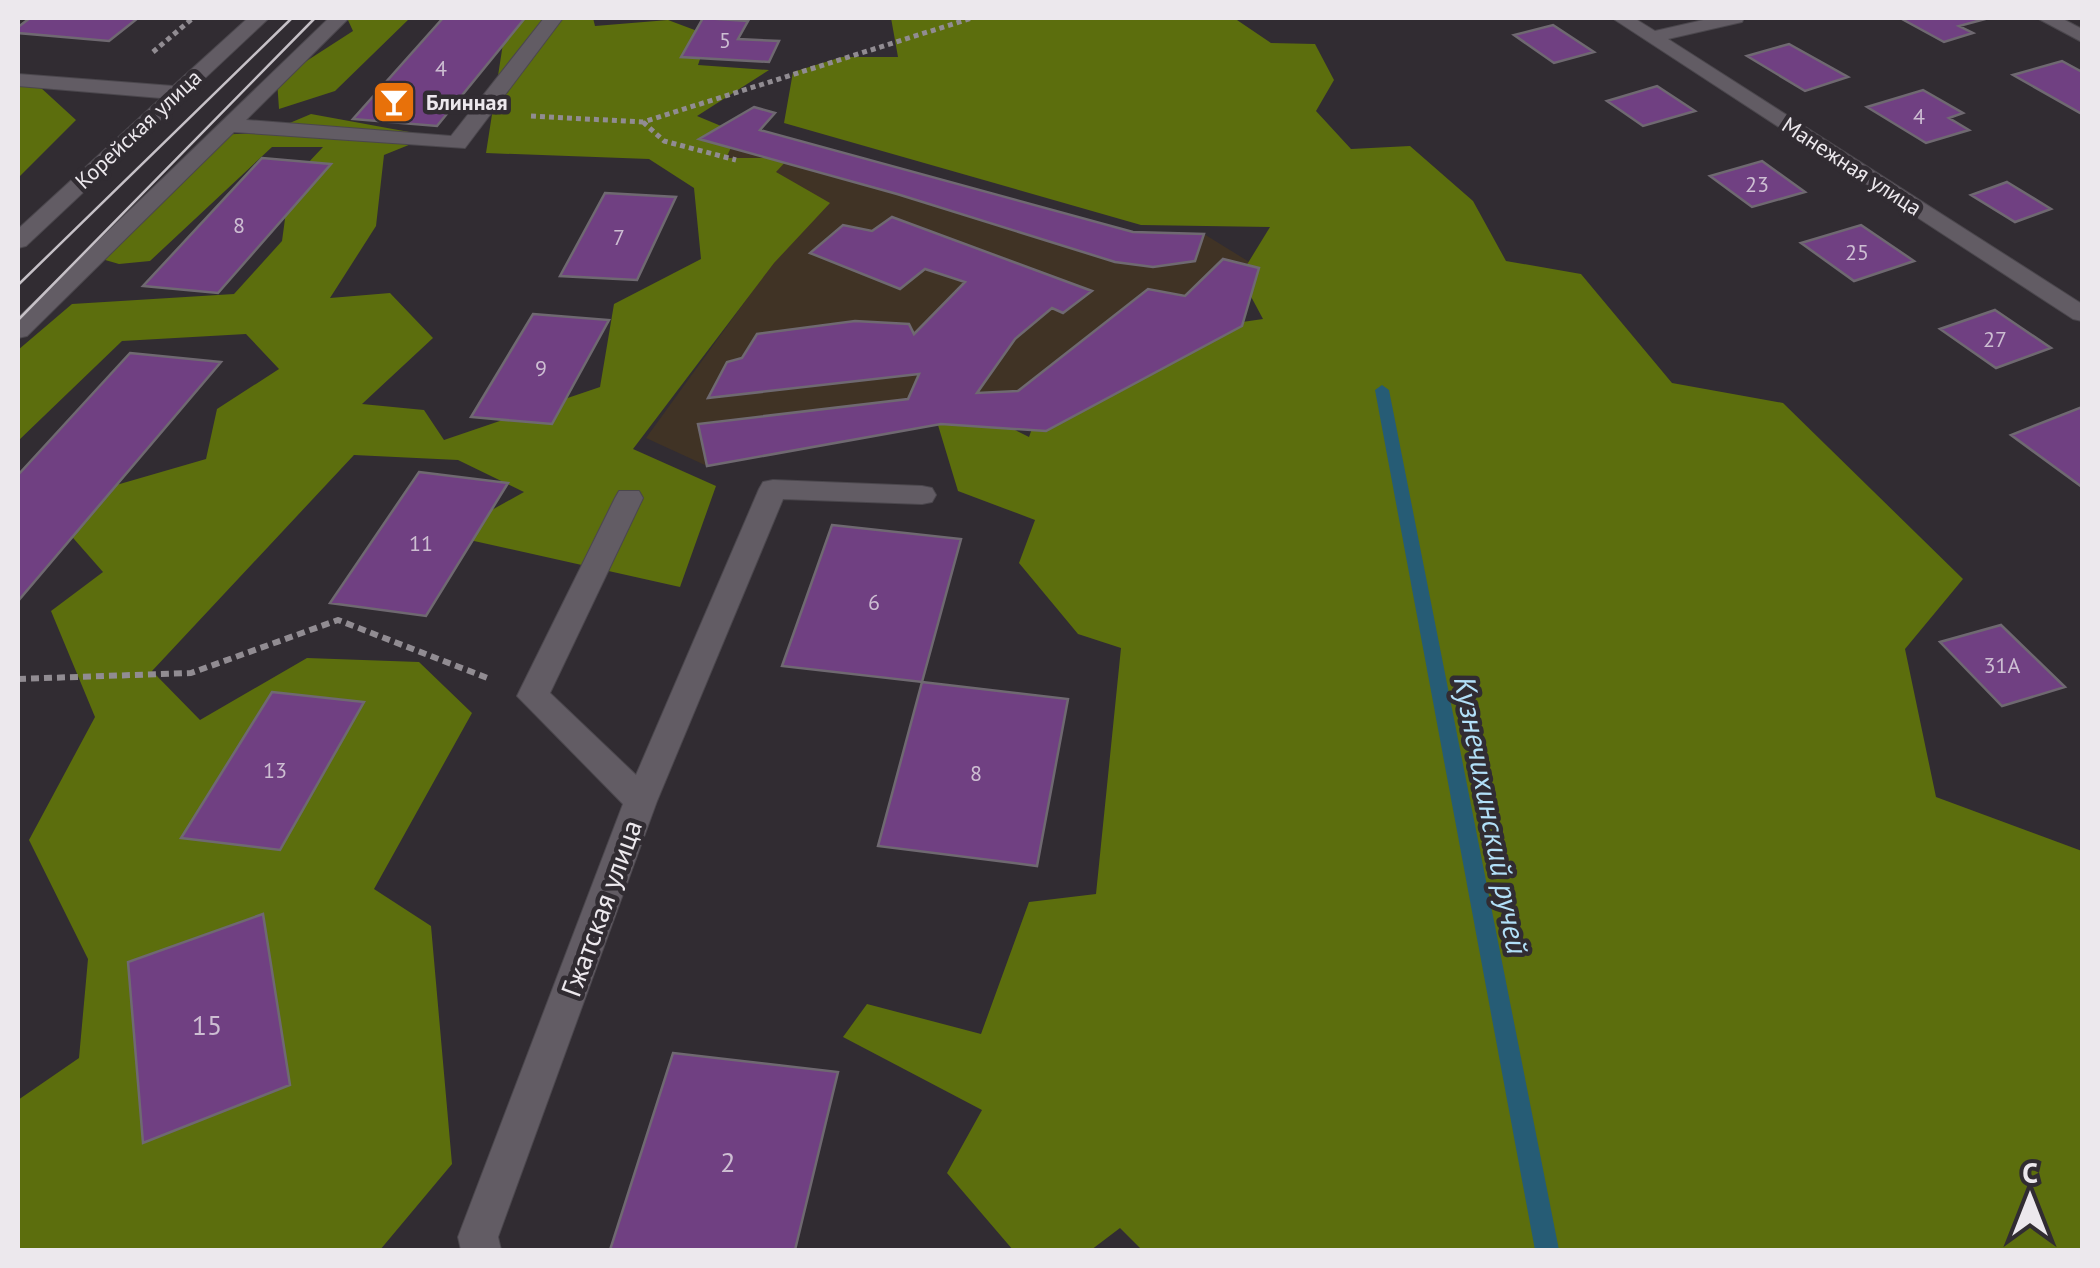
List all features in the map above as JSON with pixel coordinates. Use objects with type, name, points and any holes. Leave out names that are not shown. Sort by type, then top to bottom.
[{"type":"street","name":"Корейская улица","points":[[18,241],[259,18]]},
{"type":"street","points":[[18,331],[338,18]]},
{"type":"street","points":[[228,125],[457,143],[553,18]]},
{"type":"street","name":"Манежная улица","points":[[1622,18],[2082,314]]},
{"type":"street","points":[[1652,36],[1735,18]]},
{"type":"street","points":[[2047,18],[2082,36]]},
{"type":"street","points":[[18,80],[178,93]]},
{"type":"street","points":[[641,801],[773,489],[922,494]]},
{"type":"street","points":[[534,696],[629,498]]},
{"type":"street","name":"Гжатская улица","points":[[481,1250],[478,1237],[641,801],[534,696]]},
{"type":"path","points":[[480,113],[643,122],[972,18]]},
{"type":"path","points":[[643,122],[664,141],[736,160]]},
{"type":"path","points":[[18,679],[191,673],[338,620],[534,696]]},
{"type":"shaded area","points":[[754,107],[775,113],[761,130],[1132,232],[1204,234],[1259,268],[1242,326],[941,424],[707,466],[646,438],[817,202],[686,154]]},
{"type":"green space","points":[[347,18],[410,18],[335,91],[279,109],[277,80],[353,31]]},
{"type":"green space","points":[[524,18],[593,18],[595,26],[668,20],[708,35],[698,65],[769,70],[697,116],[738,133],[726,158],[789,158],[776,172],[830,203],[774,263],[633,449],[716,486],[680,587],[447,535],[524,492],[458,460],[354,455],[152,671],[200,720],[307,658],[419,662],[472,713],[374,889],[431,926],[452,1164],[380,1250],[18,1250],[18,1100],[79,1058],[88,959],[29,840],[95,717],[51,611],[103,572],[67,531],[106,488],[206,459],[217,409],[279,369],[246,334],[122,341],[18,441],[18,350],[72,304],[234,294],[282,241],[290,182],[323,147],[272,147],[150,261],[119,264],[88,255],[210,135],[266,133],[311,114],[431,136],[384,155],[376,226],[330,298],[390,293],[433,338],[362,404],[424,410],[444,440],[600,387],[614,304],[701,259],[694,188],[649,159],[486,153],[504,37]]},
{"type":"green space","points":[[891,18],[1234,18],[1271,43],[1315,44],[1334,80],[1316,111],[1351,149],[1410,146],[1473,201],[1506,261],[1581,274],[1672,383],[1783,403],[1963,579],[1905,649],[1936,797],[2082,851],[2082,1250],[1142,1250],[1120,1228],[1091,1250],[1013,1250],[947,1173],[982,1110],[843,1037],[867,1004],[981,1034],[1029,902],[1096,894],[1121,648],[1078,634],[1019,563],[1035,520],[958,491],[934,412],[970,407],[1029,437],[1047,387],[1173,332],[1263,319],[1240,276],[1270,227],[1141,225],[784,123],[793,72],[842,57],[898,57]]},
{"type":"green space","points":[[18,75],[28,76],[76,120],[18,178]]},
{"type":"building","points":[[30,18],[138,18],[109,41],[18,33],[18,27]]},
{"type":"building","points":[[443,18],[525,18],[437,126],[353,119]]},
{"type":"building","points":[[703,18],[748,21],[738,39],[779,41],[769,62],[681,57]]},
{"type":"building","points":[[1900,18],[1989,18],[1959,26],[1973,33],[1944,42]]},
{"type":"building","points":[[1553,25],[1594,52],[1554,63],[1514,35]]},
{"type":"building","points":[[1789,44],[1848,77],[1805,91],[1747,56]]},
{"type":"building","points":[[2062,61],[2082,72],[2082,114],[2013,75]]},
{"type":"building","points":[[1657,86],[1695,111],[1643,126],[1607,101]]},
{"type":"building","points":[[1923,90],[1963,113],[1949,118],[1969,130],[1926,143],[1867,107]]},
{"type":"building","points":[[754,107],[775,113],[760,130],[1133,232],[1204,234],[1195,261],[1153,267],[1115,262],[897,194],[699,139]]},
{"type":"building","points":[[262,158],[331,164],[218,293],[143,286]]},
{"type":"building","points":[[1762,161],[1805,192],[1752,207],[1710,176]]},
{"type":"building","points":[[2007,182],[2051,209],[2015,222],[1971,195]]},
{"type":"building","points":[[605,193],[676,197],[637,280],[560,276]]},
{"type":"building","points":[[892,217],[1092,291],[1063,313],[1052,308],[1015,339],[977,393],[1018,391],[1148,289],[1185,296],[1223,259],[1259,268],[1242,326],[1046,431],[941,424],[707,466],[698,424],[908,399],[919,374],[708,398],[727,362],[742,358],[757,334],[855,321],[909,324],[914,334],[965,282],[925,269],[900,289],[810,253],[843,225],[872,231]]},
{"type":"building","points":[[1861,225],[1914,261],[1854,281],[1801,243]]},
{"type":"building","points":[[1995,310],[2051,348],[1996,368],[1940,329]]},
{"type":"building","points":[[533,314],[609,320],[552,424],[471,417]]},
{"type":"building","points":[[130,353],[221,362],[18,601],[18,475]]},
{"type":"building","points":[[2082,407],[2082,487],[2011,435]]},
{"type":"building","points":[[419,472],[508,483],[426,616],[330,603]]},
{"type":"building","points":[[832,525],[961,539],[922,682],[782,666]]},
{"type":"building","points":[[2001,625],[2065,687],[2002,706],[1940,642]]},
{"type":"building","points":[[922,682],[1068,699],[1037,866],[878,846]]},
{"type":"building","points":[[272,692],[364,702],[280,850],[181,838]]},
{"type":"building","points":[[263,914],[290,1085],[143,1143],[128,962]]},
{"type":"building","points":[[673,1053],[838,1072],[795,1250],[610,1250]]},
{"type":"waterway","name":"Кузнечихинский ручей","points":[[1382,390],[1547,1250]]},
{"type":"tram line","points":[[18,285],[292,18]]},
{"type":"tram line","points":[[18,320],[315,18]]},
{"type":"place","name":"Блинная","points":[[394,102]]}]
